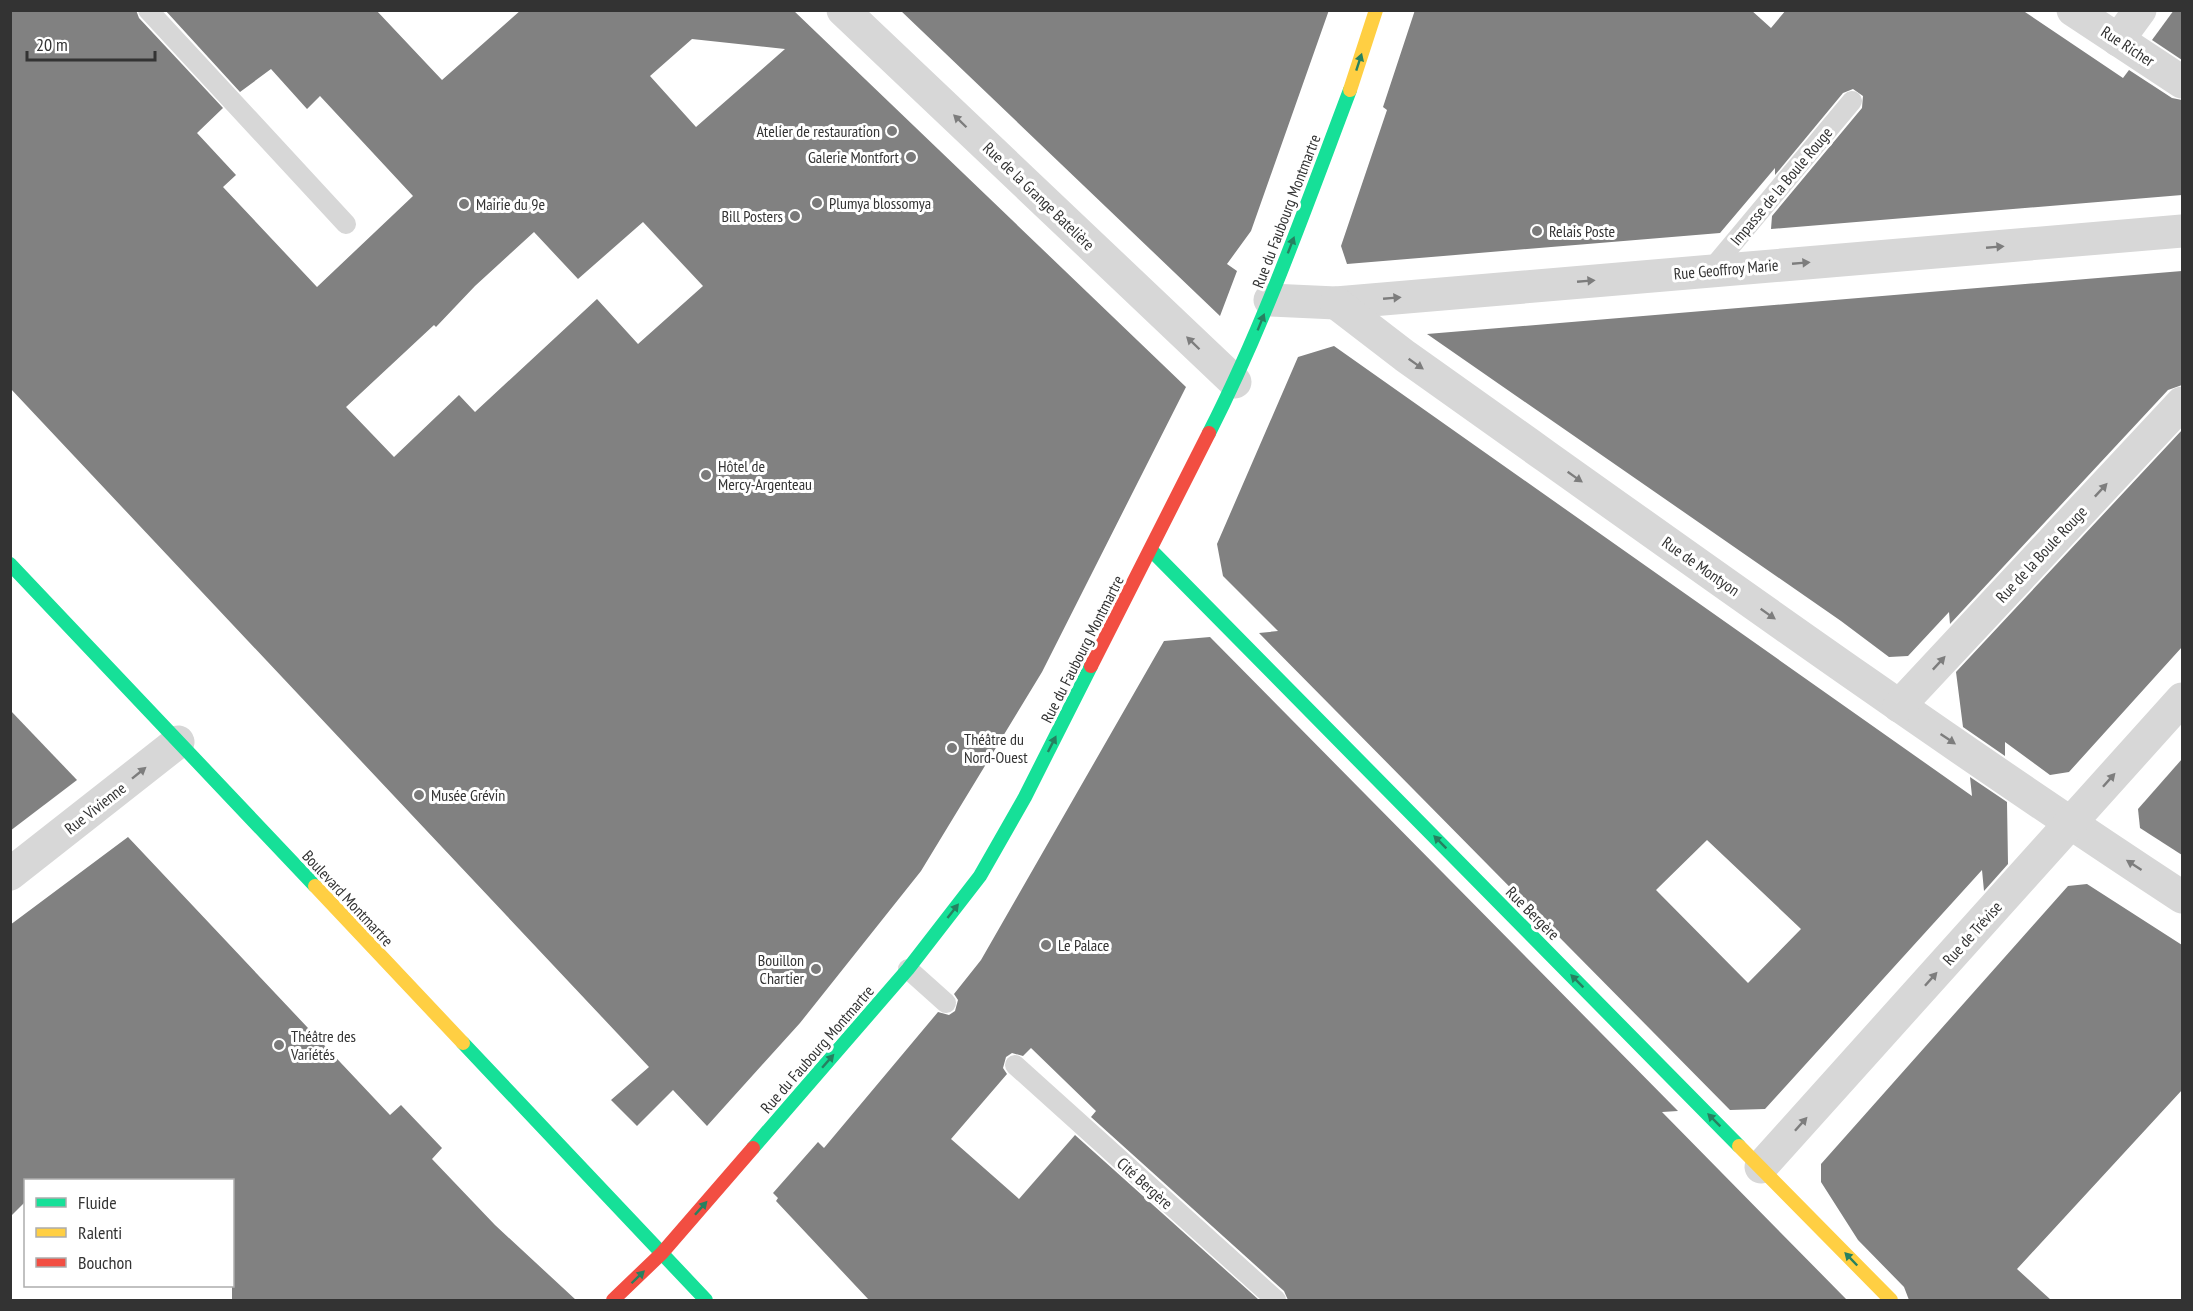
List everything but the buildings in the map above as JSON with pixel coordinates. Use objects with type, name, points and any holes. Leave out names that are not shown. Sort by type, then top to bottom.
[{"type":"street","name":"Rue de la Grange Batelière","points":[[843,10],[1235,382]]},
{"type":"street","name":"Rue du Faubourg Montmartre","points":[[613,1300],[662,1253],[908,969],[985,866],[1025,797],[1235,382],[1270,300],[1350,90],[1377,10]]},
{"type":"street","name":"Rue Richer","points":[[2073,10],[2182,82]]},
{"type":"street","points":[[2118,40],[2140,10]]},
{"type":"street","name":"Rue Geoffroy Marie","points":[[1270,300],[1336,303],[2182,231]]},
{"type":"street","name":"Rue de Montyon","points":[[1336,303],[1415,363],[1899,706],[2070,824],[2182,897]]},
{"type":"street","name":"Rue de la Boule Rouge","points":[[1899,706],[2182,403]]},
{"type":"street","name":"Rue Bergère","points":[[1151,550],[1891,1300]]},
{"type":"street","name":"Boulevard Montmartre","points":[[10,564],[599,1190],[706,1300]]},
{"type":"street","name":"Rue de Trévise","points":[[1761,1167],[2182,699]]},
{"type":"street","name":"Rue Vivienne","points":[[10,874],[178,742]]},
{"type":"lane","points":[[148,10],[346,224]]},
{"type":"lane","name":"Impasse de la Boule Rouge","points":[[1710,271],[1852,101]]},
{"type":"lane","points":[[908,969],[946,1003]]},
{"type":"lane","name":"Cité Bergère","points":[[1015,1065],[1276,1300]]},
{"type":"traffic: fast","points":[[1209,433],[1267,307],[1350,90]]},
{"type":"traffic: fast","points":[[1151,550],[1739,1146]]},
{"type":"traffic: fast","points":[[10,564],[315,886]]},
{"type":"traffic: fast","points":[[753,1148],[908,969],[980,876],[1025,797],[1091,666]]},
{"type":"traffic: fast","points":[[463,1043],[706,1300]]},
{"type":"traffic: slow","points":[[1350,90],[1376,10]]},
{"type":"traffic: slow","points":[[315,886],[463,1043]]},
{"type":"traffic: slow","points":[[1739,1146],[1891,1300]]},
{"type":"traffic: jam","points":[[1091,666],[1209,433]]},
{"type":"traffic: jam","points":[[613,1300],[662,1253],[753,1148]]},
{"type":"place","name":"Atelier de restauration","points":[[892,131]]},
{"type":"place","name":"Galerie Montfort","points":[[911,157]]},
{"type":"place","name":"Plumya blossomya","points":[[817,203]]},
{"type":"place","name":"Mairie du 9e","points":[[464,204]]},
{"type":"place","name":"Bill Posters","points":[[795,216]]},
{"type":"place","name":"Relais Poste","points":[[1537,231]]},
{"type":"place","name":"Hôtel de Mercy-Argenteau","points":[[706,475]]},
{"type":"place","name":"Théâtre du Nord-Ouest","points":[[952,748]]},
{"type":"place","name":"Musée Grévin","points":[[419,795]]},
{"type":"place","name":"Le Palace","points":[[1046,945]]},
{"type":"place","name":"Bouillon Chartier","points":[[816,969]]},
{"type":"place","name":"Théâtre des Variétés","points":[[279,1045]]}]
